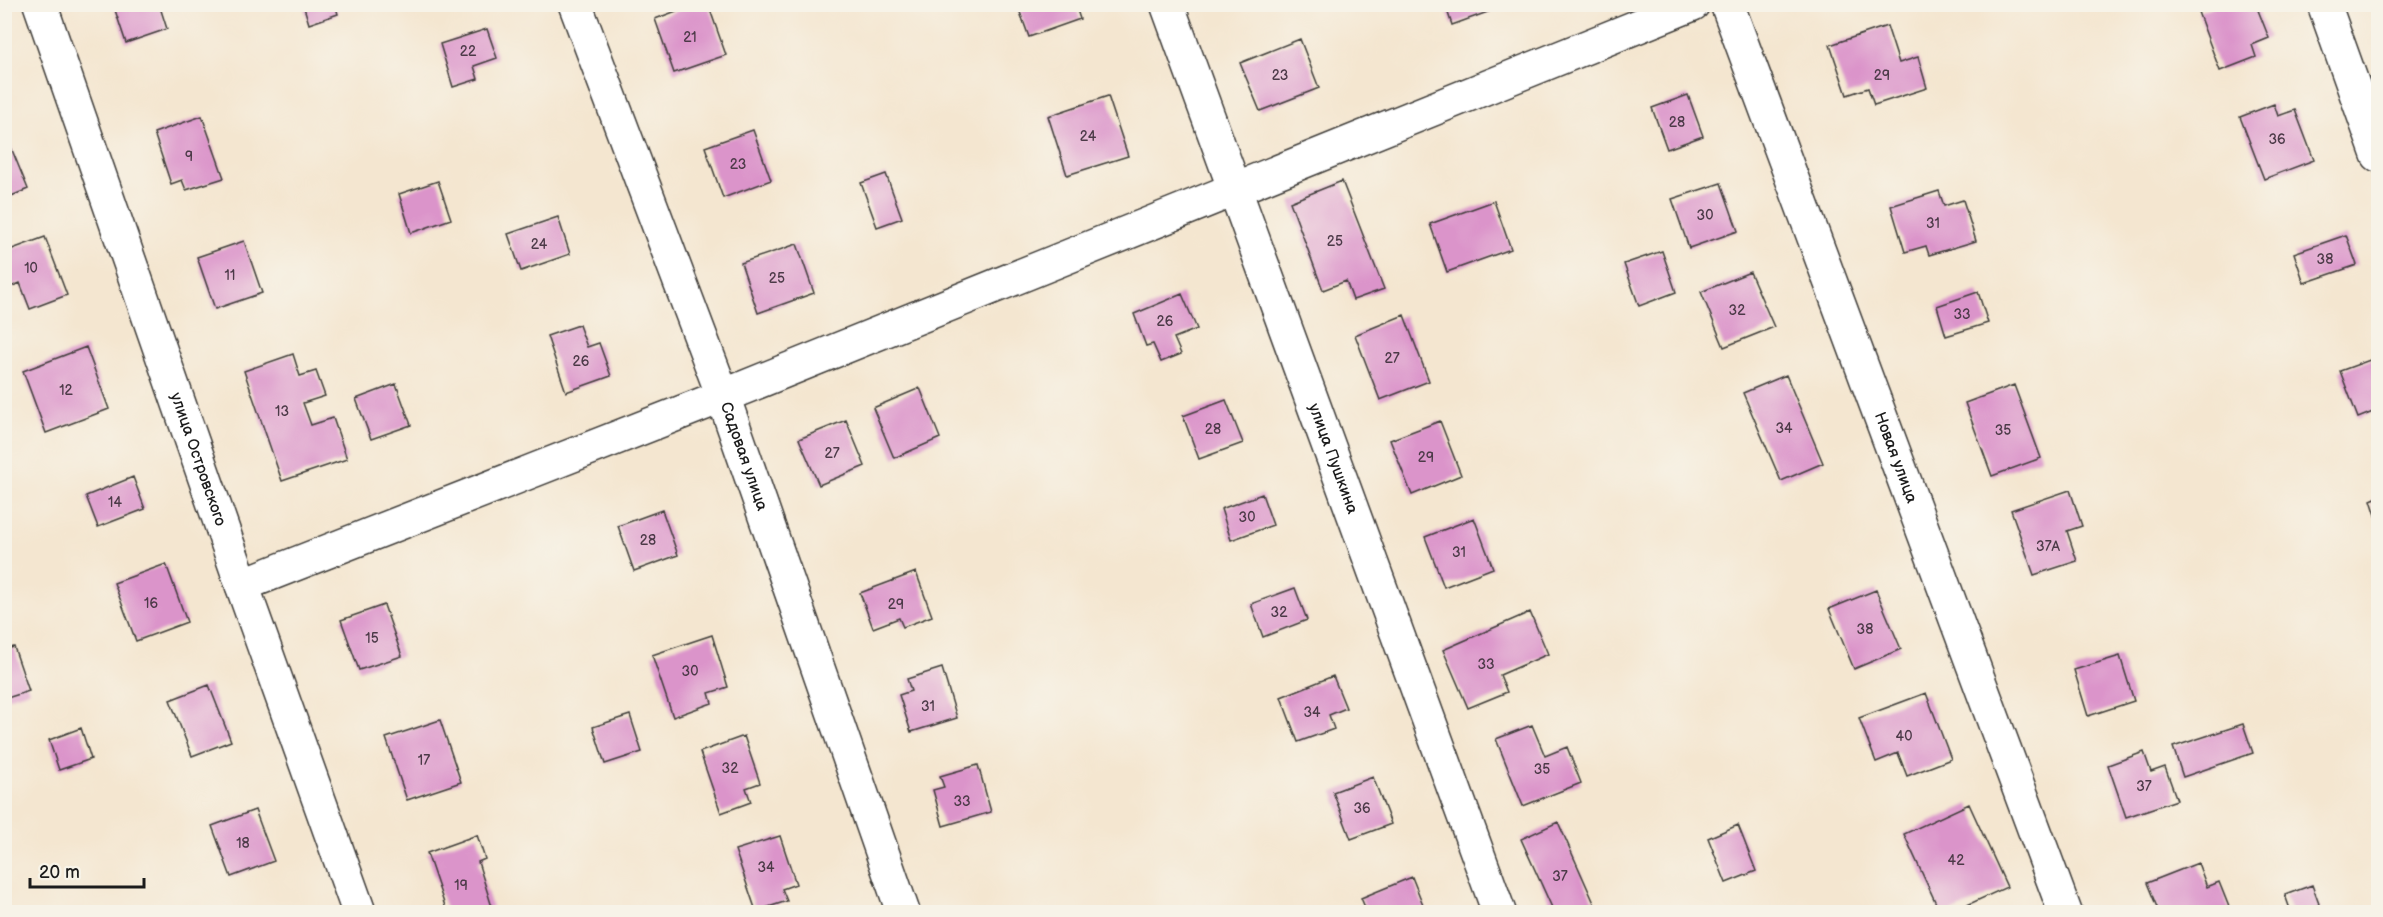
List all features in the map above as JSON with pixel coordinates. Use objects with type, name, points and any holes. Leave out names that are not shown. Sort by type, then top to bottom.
[{"type":"street","name":"улица Островского","points":[[40,4],[359,912]]},
{"type":"street","name":"Садовая улица","points":[[575,4],[723,396],[903,912]]},
{"type":"street","name":"улица Пушкина","points":[[1167,4],[1499,912]]},
{"type":"street","points":[[243,585],[723,396],[1693,4]]},
{"type":"street","name":"Новая улица","points":[[1727,4],[2065,912]]},
{"type":"street","points":[[2324,4],[2379,155]]},
{"type":"building","points":[[113,4],[159,4],[167,29],[126,43]]},
{"type":"building","points":[[303,4],[335,4],[338,14],[309,24]]},
{"type":"building","points":[[695,4],[708,4],[726,55],[674,73],[655,19]]},
{"type":"building","points":[[1017,4],[1075,4],[1080,19],[1029,37]]},
{"type":"building","points":[[1445,4],[1507,4],[1507,5],[1452,25]]},
{"type":"building","points":[[2217,5],[2256,5],[2269,38],[2252,45],[2256,57],[2220,71],[2198,12]]},
{"type":"building","points":[[1887,26],[1899,63],[1918,57],[1927,88],[1874,105],[1868,88],[1847,95],[1830,45]]},
{"type":"building","points":[[487,29],[497,58],[474,66],[478,79],[453,87],[440,44]]},
{"type":"building","points":[[1300,39],[1319,88],[1260,111],[1240,63]]},
{"type":"building","points":[[1688,95],[1703,136],[1667,149],[1652,108]]},
{"type":"building","points":[[1108,96],[1128,156],[1067,175],[1048,116]]},
{"type":"building","points":[[2274,104],[2278,116],[2295,110],[2314,160],[2264,179],[2240,117]]},
{"type":"building","points":[[202,116],[224,178],[186,190],[182,180],[171,184],[154,133]]},
{"type":"building","points":[[753,130],[771,180],[723,198],[705,147]]},
{"type":"building","points":[[10,145],[28,189],[4,199],[4,148]]},
{"type":"building","points":[[886,174],[902,218],[877,227],[861,183]]},
{"type":"building","points":[[438,181],[451,219],[411,233],[399,194]]},
{"type":"building","points":[[1342,181],[1384,289],[1353,300],[1346,281],[1323,290],[1290,202]]},
{"type":"building","points":[[1721,183],[1738,231],[1689,248],[1672,199]]},
{"type":"building","points":[[1939,191],[1944,206],[1963,200],[1976,241],[1929,255],[1926,246],[1905,252],[1891,206]]},
{"type":"building","points":[[1494,201],[1511,249],[1447,272],[1430,224]]},
{"type":"building","points":[[558,217],[570,254],[521,271],[508,234]]},
{"type":"building","points":[[2346,235],[2357,265],[2304,283],[2294,253]]},
{"type":"building","points":[[45,237],[67,295],[30,309],[20,283],[6,289],[4,252]]},
{"type":"building","points":[[244,241],[262,293],[215,309],[197,257]]},
{"type":"building","points":[[797,244],[814,293],[758,313],[741,263]]},
{"type":"building","points":[[1662,251],[1676,292],[1639,306],[1624,264]]},
{"type":"building","points":[[1750,272],[1774,327],[1724,347],[1701,292]]},
{"type":"building","points":[[1978,292],[1988,323],[1946,336],[1937,306]]},
{"type":"building","points":[[1182,294],[1197,329],[1174,338],[1181,354],[1161,362],[1153,344],[1146,346],[1134,314]]},
{"type":"building","points":[[1404,315],[1429,381],[1380,400],[1355,335]]},
{"type":"building","points":[[579,325],[587,347],[599,343],[611,376],[566,392],[547,336]]},
{"type":"building","points":[[86,347],[109,409],[46,433],[23,371]]},
{"type":"building","points":[[293,354],[300,376],[316,371],[325,396],[303,403],[311,425],[333,418],[347,459],[282,481],[244,371]]},
{"type":"building","points":[[2378,357],[2378,410],[2358,418],[2340,371]]},
{"type":"building","points":[[1786,375],[1823,463],[1781,481],[1743,393]]},
{"type":"building","points":[[396,384],[411,425],[371,439],[356,399]]},
{"type":"building","points":[[2014,385],[2041,458],[1992,476],[1965,403]]},
{"type":"building","points":[[920,388],[940,438],[894,458],[873,408]]},
{"type":"building","points":[[1226,400],[1243,443],[1199,459],[1183,416]]},
{"type":"building","points":[[846,420],[865,466],[819,485],[799,439]]},
{"type":"building","points":[[1440,421],[1461,475],[1412,495],[1390,440]]},
{"type":"building","points":[[133,477],[145,509],[98,527],[86,496]]},
{"type":"building","points":[[2070,490],[2082,526],[2067,531],[2077,561],[2034,575],[2011,510]]},
{"type":"building","points":[[1262,494],[1273,525],[1231,540],[1221,509]]},
{"type":"building","points":[[2378,497],[2378,521],[2371,500]]},
{"type":"building","points":[[662,510],[678,555],[634,571],[618,526]]},
{"type":"building","points":[[1474,518],[1493,568],[1444,587],[1425,537]]},
{"type":"building","points":[[166,564],[187,622],[136,641],[114,583]]},
{"type":"building","points":[[916,572],[932,616],[903,627],[899,618],[873,628],[860,593]]},
{"type":"building","points":[[1295,588],[1307,620],[1263,637],[1251,604]]},
{"type":"building","points":[[1876,590],[1901,649],[1854,669],[1829,609]]},
{"type":"building","points":[[384,605],[402,656],[359,670],[341,620]]},
{"type":"building","points":[[1530,612],[1548,654],[1500,675],[1507,692],[1468,708],[1443,650]]},
{"type":"building","points":[[712,635],[728,687],[709,693],[712,703],[673,717],[652,655]]},
{"type":"building","points":[[14,647],[29,691],[4,699],[4,650]]},
{"type":"building","points":[[2120,656],[2134,701],[2088,716],[2074,670]]},
{"type":"building","points":[[942,668],[957,718],[911,732],[899,695],[911,691],[907,679]]},
{"type":"building","points":[[1333,676],[1346,708],[1329,715],[1334,729],[1298,742],[1281,697]]},
{"type":"building","points":[[209,685],[231,741],[192,756],[170,700]]},
{"type":"building","points":[[1926,693],[1951,759],[1907,776],[1898,753],[1876,762],[1859,718]]},
{"type":"building","points":[[630,715],[642,752],[605,764],[593,727]]},
{"type":"building","points":[[440,720],[461,782],[407,800],[386,738]]},
{"type":"building","points":[[2243,724],[2253,753],[2183,777],[2173,747]]},
{"type":"building","points":[[1532,725],[1545,756],[1567,747],[1581,783],[1523,806],[1496,739]]},
{"type":"building","points":[[81,728],[91,759],[59,770],[49,740]]},
{"type":"building","points":[[744,736],[760,783],[746,788],[751,802],[721,813],[700,752]]},
{"type":"building","points":[[2144,752],[2151,772],[2165,767],[2177,800],[2126,817],[2108,765]]},
{"type":"building","points":[[978,765],[991,812],[943,826],[933,790],[944,787],[940,776]]},
{"type":"building","points":[[1373,777],[1391,824],[1351,839],[1333,792]]},
{"type":"building","points":[[1969,804],[2007,887],[1952,912],[1940,912],[1904,834]]},
{"type":"building","points":[[255,810],[274,861],[231,877],[212,826]]},
{"type":"building","points":[[1558,822],[1598,912],[1554,912],[1521,839]]},
{"type":"building","points":[[1738,825],[1756,871],[1726,883],[1708,838]]},
{"type":"building","points":[[477,835],[485,859],[478,862],[492,907],[476,912],[447,912],[427,853]]},
{"type":"building","points":[[780,836],[796,884],[782,889],[787,901],[756,911],[735,850]]},
{"type":"building","points":[[2198,863],[2207,887],[2219,882],[2231,912],[2159,912],[2147,883]]},
{"type":"building","points":[[1412,877],[1426,912],[1367,912],[1361,898]]},
{"type":"building","points":[[2312,885],[2322,912],[2291,912],[2285,895]]}]
